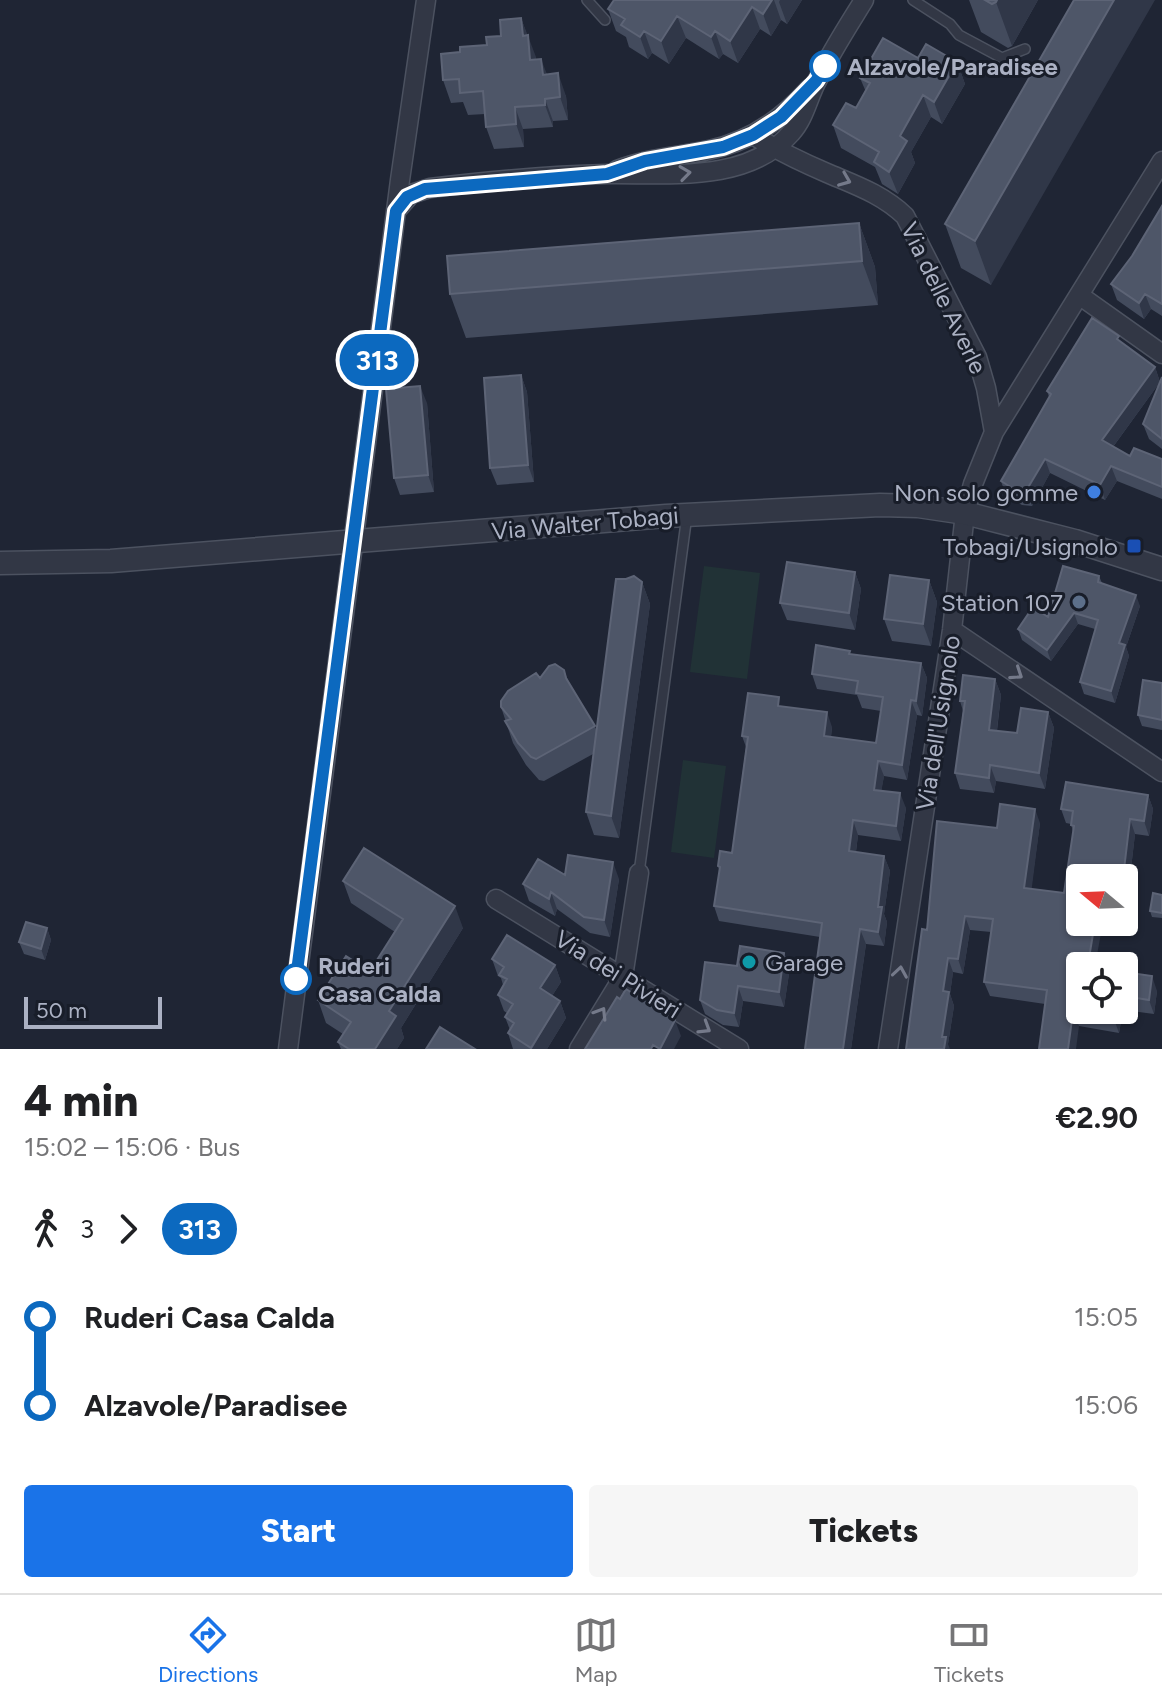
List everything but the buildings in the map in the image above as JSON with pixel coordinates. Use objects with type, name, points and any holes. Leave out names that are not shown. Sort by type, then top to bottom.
[{"type":"street","points":[[288,1049],[426,0]]},
{"type":"street","points":[[396,211],[411,194],[430,188],[607,174],[662,176],[750,162],[774,148],[795,129],[816,81],[864,0]]},
{"type":"street","points":[[607,174],[645,161],[723,147],[753,135],[786,112],[816,81]]},
{"type":"street","name":"Via delle Averle","points":[[753,135],[774,148],[868,190],[905,216],[977,357],[994,432]]},
{"type":"street","name":"Via dell'Usignolo","points":[[888,1049],[952,630],[965,513],[980,464],[994,432],[1162,161]]},
{"type":"street","points":[[1079,295],[1162,354]]},
{"type":"street","name":"Via Walter Tobagi","points":[[0,563],[111,561],[687,515],[880,505],[918,506],[965,513],[1075,541],[1162,569]]},
{"type":"street","points":[[952,630],[1162,772]]},
{"type":"street","points":[[579,1049],[623,977],[639,873]]},
{"type":"street","name":"Via dei Pivieri","points":[[496,899],[739,1049]]},
{"type":"lane","points":[[587,0],[605,20]]},
{"type":"lane","points":[[913,0],[950,24],[959,35],[1002,58],[1025,49]]},
{"type":"lane","points":[[639,873],[687,515]]},
{"type":"shaded area","points":[[704,566],[760,573],[747,679],[690,672]]},
{"type":"shaded area","points":[[683,760],[726,766],[714,858],[671,852]]},
{"type":"bus line","name":"313","points":[[296,979],[396,211],[407,197],[425,189],[607,174],[645,161],[723,147],[753,135],[781,117],[816,81],[825,66]]},
{"type":"place","name":"Alzavole/Paradisee","points":[[825,66]]},
{"type":"place","name":"Non solo gomme","points":[[1094,492]]},
{"type":"place","name":"Tobagi/Usignolo","points":[[1134,546]]},
{"type":"place","name":"Station 107","points":[[1079,602]]},
{"type":"place","name":"Garage","points":[[749,962]]},
{"type":"place","name":"Ruderi Casa Calda","points":[[296,979]]}]
